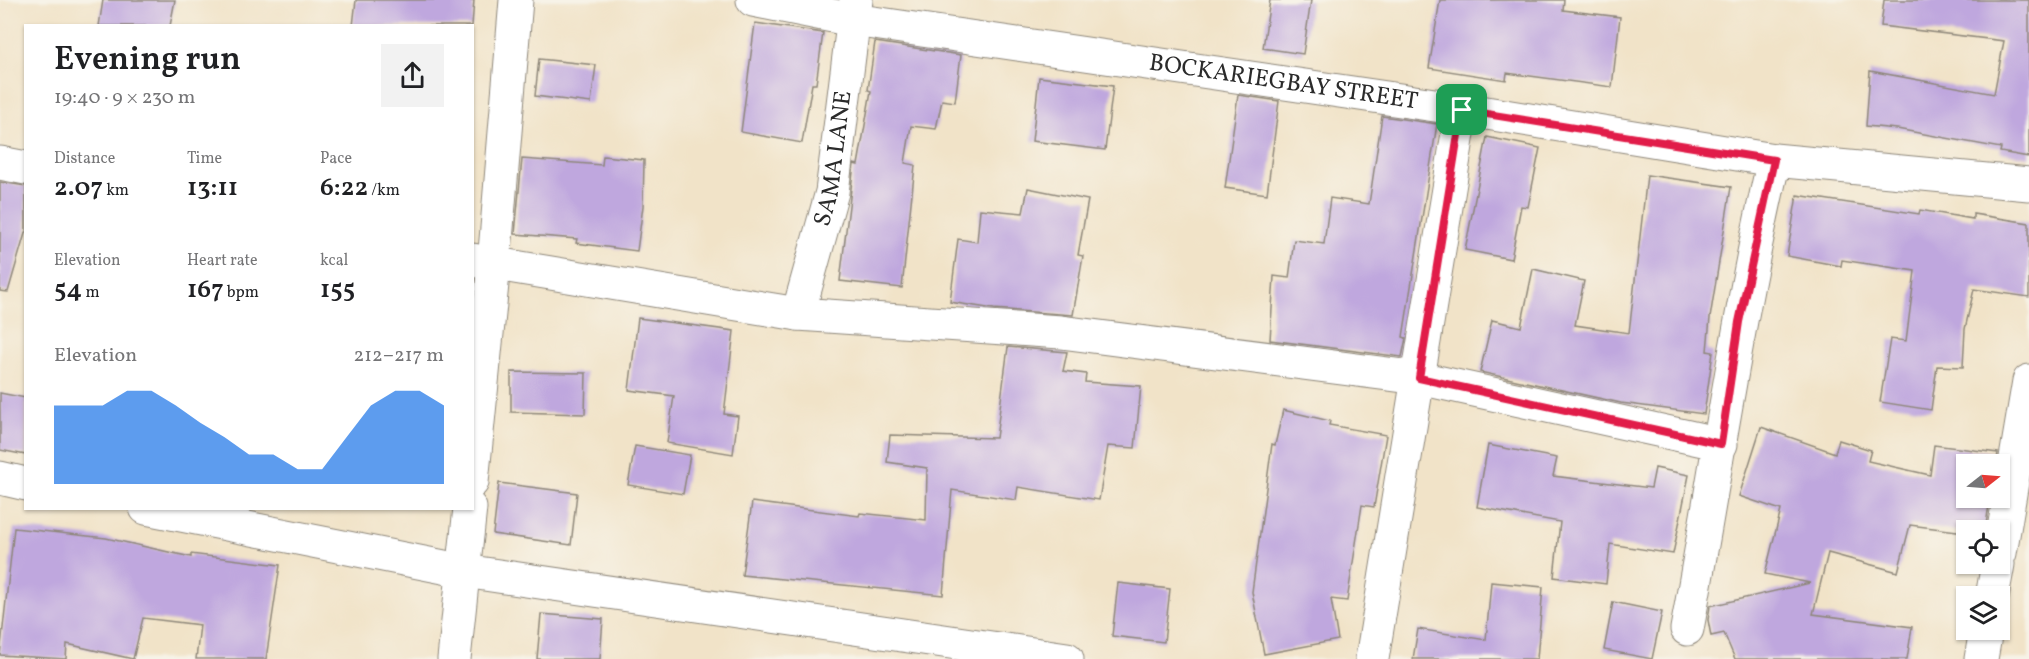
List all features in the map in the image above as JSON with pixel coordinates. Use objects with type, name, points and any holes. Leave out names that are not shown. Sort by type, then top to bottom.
[{"type":"street","points":[[474,442],[483,262],[516,0]]},
{"type":"street","name":"BOCKARIEGBAY STREET","points":[[753,0],[854,10],[1774,160],[2029,184]]},
{"type":"street","name":"SAMA LANE","points":[[798,314],[832,192],[854,10]]},
{"type":"street","points":[[1372,659],[1462,110]]},
{"type":"street","points":[[1687,629],[1721,444],[1739,322],[1774,160]]},
{"type":"street","points":[[0,163],[24,168]]},
{"type":"street","points":[[483,262],[798,314],[1060,332],[1419,378],[1721,444]]},
{"type":"street","points":[[2006,520],[2029,381]]},
{"type":"street","points":[[0,478],[24,484]]},
{"type":"street","points":[[156,510],[464,571],[1067,659]]},
{"type":"street","points":[[454,659],[470,510]]},
{"type":"street","points":[[1981,659],[1984,640]]},
{"type":"building","points":[[103,0],[175,0],[170,24],[99,24]]},
{"type":"building","points":[[356,0],[474,0],[472,24],[353,24]]},
{"type":"building","points":[[1270,0],[1311,0],[1303,54],[1263,48]]},
{"type":"building","points":[[1440,0],[1564,0],[1563,10],[1620,17],[1612,87],[1507,73],[1506,80],[1429,68]]},
{"type":"building","points":[[1884,0],[2029,0],[2029,157],[2000,152],[2001,148],[1897,129],[1866,126],[1870,71],[1994,94],[2004,41],[1881,26]]},
{"type":"building","points":[[755,23],[823,33],[816,84],[812,84],[802,143],[741,132]]},
{"type":"building","points":[[875,42],[961,55],[955,102],[942,100],[936,129],[911,126],[905,163],[915,165],[902,288],[840,281],[854,164],[858,165],[871,91],[868,90]]},
{"type":"building","points":[[539,59],[596,65],[591,103],[535,96]]},
{"type":"building","points":[[1039,77],[1113,86],[1105,150],[1032,141]]},
{"type":"building","points":[[1238,95],[1279,101],[1267,194],[1225,188]]},
{"type":"building","points":[[1382,116],[1437,124],[1403,337],[1406,338],[1402,357],[1270,340],[1274,276],[1289,278],[1294,240],[1324,244],[1330,198],[1369,204]]},
{"type":"building","points":[[1487,137],[1540,148],[1528,207],[1521,206],[1511,259],[1465,250]]},
{"type":"building","points":[[603,156],[644,160],[643,206],[637,251],[576,243],[577,239],[515,234],[522,159],[602,165]]},
{"type":"building","points":[[1647,175],[1731,187],[1710,318],[1707,351],[1713,352],[1704,414],[1621,403],[1480,372],[1492,320],[1521,327],[1533,269],[1584,281],[1575,325],[1629,333]]},
{"type":"building","points":[[0,182],[24,186],[24,237],[8,292],[0,291]]},
{"type":"building","points":[[1028,188],[1088,200],[1078,255],[1083,256],[1073,315],[994,309],[950,302],[958,239],[977,242],[980,209],[1023,213]]},
{"type":"building","points":[[1797,195],[1919,214],[1920,210],[1973,219],[1973,214],[2029,223],[2029,297],[1974,289],[1965,329],[1963,367],[1937,366],[1931,410],[1880,402],[1890,339],[1906,341],[1915,271],[1842,260],[1841,266],[1787,256]]},
{"type":"building","points":[[638,318],[734,331],[724,414],[738,416],[733,454],[667,443],[674,396],[629,390]]},
{"type":"building","points":[[1008,347],[1067,352],[1063,371],[1086,374],[1085,382],[1141,386],[1135,448],[1108,446],[1099,500],[1018,487],[1016,500],[952,490],[943,595],[742,575],[752,502],[859,516],[860,513],[926,520],[927,468],[887,462],[890,435],[996,438]]},
{"type":"building","points":[[511,372],[586,373],[585,414],[511,412]]},
{"type":"building","points":[[0,393],[24,398],[24,455],[0,450]]},
{"type":"building","points":[[1283,410],[1330,421],[1329,425],[1386,435],[1374,507],[1362,505],[1347,601],[1331,599],[1338,640],[1264,654],[1252,592],[1272,444],[1275,445]]},
{"type":"building","points":[[1761,427],[1835,453],[1839,440],[1871,450],[1868,461],[1930,475],[1934,445],[1998,453],[1956,454],[1956,508],[1988,508],[1987,520],[1956,520],[1956,531],[1910,525],[1898,572],[1828,553],[1813,614],[1912,627],[1907,659],[1735,659],[1724,633],[1711,636],[1708,620],[1710,606],[1810,583],[1765,574],[1781,510],[1739,496]]},
{"type":"building","points":[[1488,445],[1557,458],[1553,476],[1651,488],[1655,468],[1689,475],[1673,554],[1610,544],[1606,584],[1554,577],[1560,522],[1477,507]]},
{"type":"building","points":[[635,446],[690,455],[683,494],[628,485]]},
{"type":"building","points":[[499,483],[577,493],[571,545],[493,534]]},
{"type":"building","points":[[14,528],[106,538],[191,557],[191,554],[280,565],[266,659],[196,659],[200,625],[143,618],[133,659],[67,644],[66,659],[0,655]]},
{"type":"building","points":[[1491,582],[1543,587],[1537,659],[1413,659],[1418,629],[1486,640]]},
{"type":"building","points":[[1118,583],[1170,589],[1164,642],[1112,636]]},
{"type":"building","points":[[1613,602],[1662,612],[1652,659],[1604,650]]},
{"type":"building","points":[[541,614],[603,619],[600,659],[537,659]]},
{"type":"route","points":[[1462,110],[1774,160],[1739,322],[1721,444],[1419,378],[1462,110]]}]
